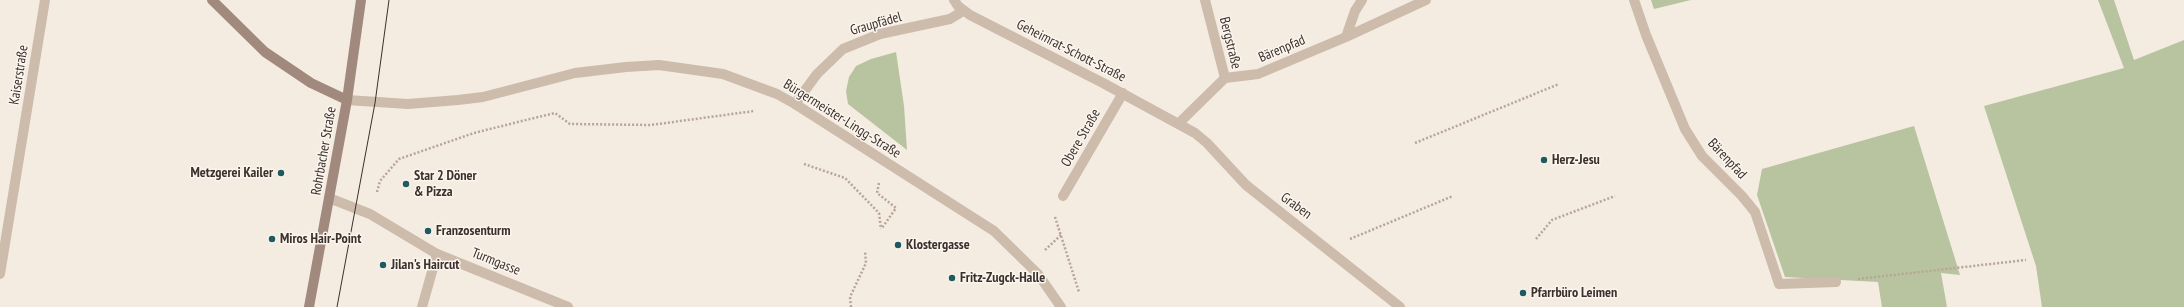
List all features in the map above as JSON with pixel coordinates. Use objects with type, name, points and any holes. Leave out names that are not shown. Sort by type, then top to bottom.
[{"type":"main road","points":[[212,0],[264,52],[310,83],[347,100]]},
{"type":"main road","name":"Rohrbacher Straße","points":[[309,307],[347,100],[361,0]]},
{"type":"street","name":"Kaiserstraße","points":[[0,274],[45,0]]},
{"type":"street","name":"Geheimrat-Schott-Straße","points":[[954,0],[963,11],[1180,123]]},
{"type":"street","name":"Bergstraße","points":[[1180,123],[1226,78],[1205,0]]},
{"type":"street","points":[[1346,37],[1355,11],[1362,0]]},
{"type":"street","name":"Bärenpfad","points":[[1226,78],[1246,77],[1258,74],[1346,37],[1426,0]]},
{"type":"street","name":"Bärenpfad","points":[[1634,0],[1646,35],[1685,129],[1702,156],[1752,208],[1762,232],[1779,284],[1836,282]]},
{"type":"street","name":"Graupfädel","points":[[795,104],[817,74],[843,49],[880,34],[950,19],[963,11]]},
{"type":"street","name":"Bürgermeister-Lingg-Straße","points":[[347,100],[408,104],[458,100],[483,97],[575,73],[659,65],[722,74],[777,94],[795,104],[994,231],[1034,269],[1061,307]]},
{"type":"street","name":"Obere Straße","points":[[1063,196],[1123,93]]},
{"type":"street","name":"Graben","points":[[1180,123],[1207,143],[1252,190],[1308,232],[1400,307]]},
{"type":"street","name":"Turmgasse","points":[[329,198],[370,214],[437,254],[568,307]]},
{"type":"street","points":[[422,307],[437,254]]},
{"type":"path","points":[[1415,143],[1559,84]]},
{"type":"path","points":[[370,214],[380,181],[399,159],[481,132],[555,113],[570,124],[651,125],[758,110]]},
{"type":"path","points":[[804,164],[845,178],[879,213],[881,229],[896,208],[882,198]]},
{"type":"path","points":[[872,181],[879,185]]},
{"type":"path","points":[[1063,196],[1054,214],[1082,299]]},
{"type":"path","points":[[1346,241],[1453,196]]},
{"type":"path","points":[[1536,239],[1552,220],[1614,196]]},
{"type":"path","points":[[851,307],[850,297],[866,263],[865,251]]},
{"type":"path","points":[[1836,282],[2026,260]]},
{"type":"green space","points":[[1651,0],[1691,0],[1654,9]]},
{"type":"green space","points":[[2098,0],[2114,0],[2134,60],[2184,40],[2184,307],[2042,307],[2036,266],[1984,106],[2124,68]]},
{"type":"green space","points":[[896,52],[904,106],[907,150],[848,104],[846,91],[849,77],[856,66],[871,59]]},
{"type":"green space","points":[[1914,126],[1960,275],[1941,273],[1947,307],[1882,307],[1878,282],[1785,277],[1757,195],[1762,169]]},
{"type":"tram line","points":[[337,307],[375,103],[389,0]]},
{"type":"place","name":"Herz-Jesu","points":[[1544,160]]},
{"type":"place","name":"Metzgerei Kailer","points":[[281,173]]},
{"type":"place","name":"Star 2 Döner & Pizza","points":[[406,184]]},
{"type":"place","name":"Franzosenturm","points":[[428,231]]},
{"type":"place","name":"Miros Hair-Point","points":[[272,239]]},
{"type":"place","name":"Klostergasse","points":[[898,245]]},
{"type":"place","name":"Jilan's Haircut","points":[[383,265]]},
{"type":"place","name":"Fritz-Zugck-Halle","points":[[952,278]]},
{"type":"place","name":"Pfarrbüro Leimen","points":[[1523,293]]}]
